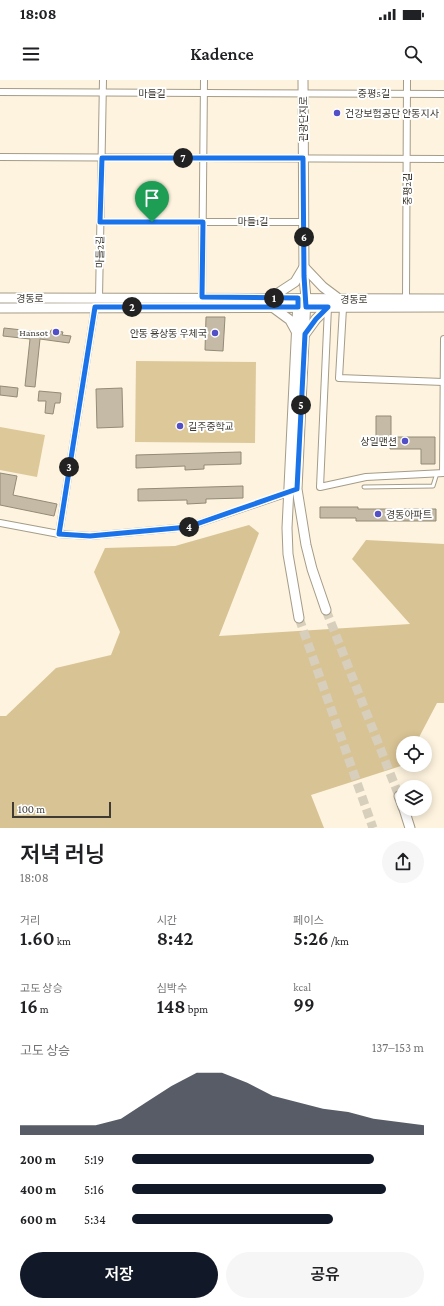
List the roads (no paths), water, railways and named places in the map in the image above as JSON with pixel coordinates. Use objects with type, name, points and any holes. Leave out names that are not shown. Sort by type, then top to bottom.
[{"type":"street","name":"마들2길","points":[[99,298],[103,80]]},
{"type":"street","points":[[202,297],[204,80]]},
{"type":"street","name":"관광단지로","points":[[293,491],[304,276],[303,80]]},
{"type":"street","name":"중평2길","points":[[406,299],[407,80]]},
{"type":"street","name":"마들길","points":[[0,92],[303,93]]},
{"type":"street","name":"중평5길","points":[[303,93],[444,94]]},
{"type":"street","points":[[0,157],[444,159]]},
{"type":"street","name":"마들1길","points":[[100,222],[304,222]]},
{"type":"street","points":[[328,307],[301,335],[290,320],[271,302],[295,282],[304,266],[323,287],[341,303],[339,378],[444,382]]},
{"type":"street","name":"경동로","points":[[0,298],[202,297],[271,302]]},
{"type":"street","name":"경동로","points":[[302,302],[328,307],[341,303],[406,299],[444,299]]},
{"type":"street","name":"경동로","points":[[0,308],[271,302],[444,307]]},
{"type":"street","points":[[59,534],[95,307]]},
{"type":"street","points":[[328,307],[320,487],[366,477],[441,473],[444,339]]},
{"type":"street","points":[[0,523],[59,534],[90,536],[188,527],[293,491]]},
{"type":"street","points":[[293,491],[308,552],[326,610]]},
{"type":"street","points":[[293,491],[288,554],[299,618]]},
{"type":"street","points":[[406,816],[410,828]]},
{"type":"lane","points":[[364,487],[433,486],[441,473]]},
{"type":"tunnel","points":[[326,610],[396,788]]},
{"type":"tunnel","points":[[299,618],[373,828]]},
{"type":"place","name":"건강보험공단 안동지사","points":[[337,113]]},
{"type":"place","name":"Hansot","points":[[56,332]]},
{"type":"place","name":"안동 용상동 우체국","points":[[215,333]]},
{"type":"place","name":"길주중학교","points":[[180,426]]},
{"type":"place","name":"상일맨션","points":[[405,441]]},
{"type":"place","name":"경동아파트","points":[[378,514]]}]
